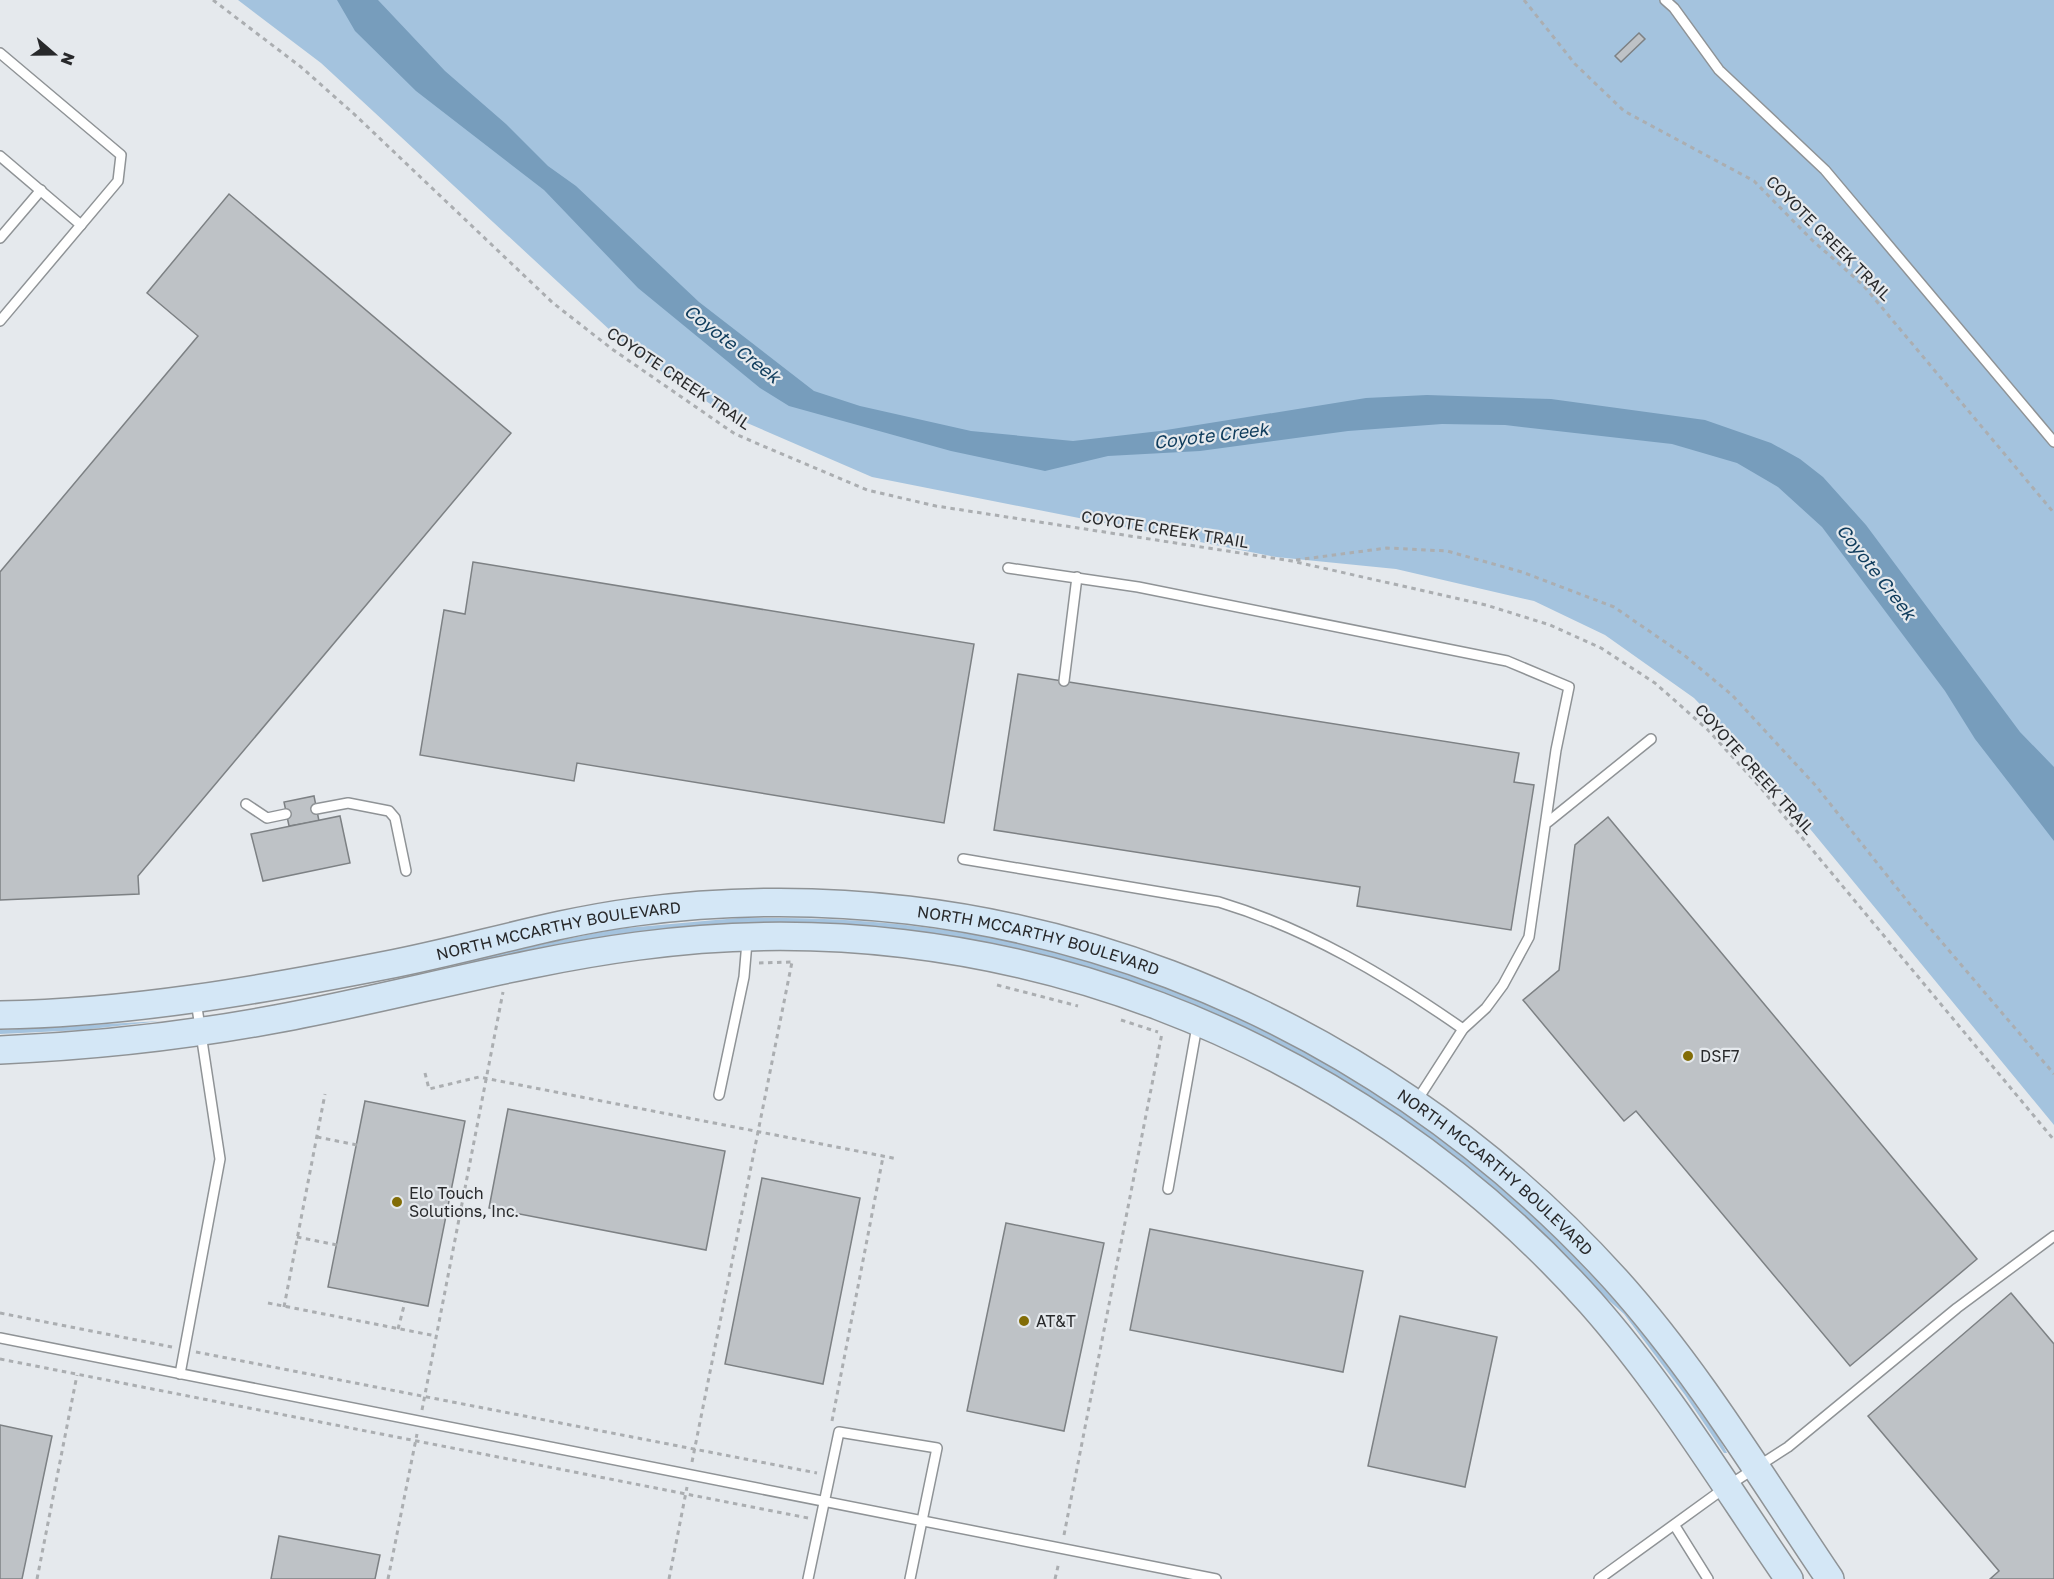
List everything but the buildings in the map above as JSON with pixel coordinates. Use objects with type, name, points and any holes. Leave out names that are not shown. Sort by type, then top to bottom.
[{"type":"main road","name":"NORTH MCCARTHY BOULEVARD","points":[[0,1015],[113,1008],[196,999],[390,965],[564,923],[637,911],[715,904],[789,902],[861,905],[932,912],[1077,942],[1143,963],[1266,1014],[1321,1043],[1416,1102],[1480,1150],[1529,1192],[1619,1283],[1695,1378],[1830,1579]]},
{"type":"main road","name":"NORTH MCCARTHY BOULEVARD","points":[[0,1050],[117,1042],[200,1033],[280,1019],[507,970],[641,945],[746,950],[859,940],[927,946],[1068,975],[1196,1032],[1296,1068],[1359,1104],[1418,1146],[1506,1217],[1550,1259],[1631,1351],[1667,1398],[1789,1579]]},
{"type":"lane","points":[[1665,0],[1674,8],[1719,70],[1825,170],[2054,442]]},
{"type":"lane","points":[[0,53],[121,155],[118,181],[0,321]]},
{"type":"lane","points":[[0,156],[81,225]]},
{"type":"lane","points":[[0,238],[41,190]]},
{"type":"lane","points":[[1008,568],[1138,587],[1507,661],[1569,687],[1556,750],[1548,822],[1529,938],[1503,985],[1486,1008],[1463,1029],[1416,1102]]},
{"type":"lane","points":[[1064,681],[1077,578]]},
{"type":"lane","points":[[1548,822],[1651,739]]},
{"type":"lane","points":[[316,809],[348,803],[393,814],[406,871]]},
{"type":"lane","points":[[246,804],[267,818],[286,814]]},
{"type":"lane","points":[[963,859],[1219,902],[1250,911],[1344,953],[1463,1029]]},
{"type":"lane","points":[[719,1095],[746,950]]},
{"type":"lane","points":[[180,1374],[220,1159],[196,999]]},
{"type":"lane","points":[[1168,1189],[1196,1032]]},
{"type":"lane","points":[[1599,1579],[1726,1487],[1788,1447],[1957,1308],[2054,1236]]},
{"type":"lane","points":[[0,1338],[1216,1579]]},
{"type":"lane","points":[[808,1579],[821,1502],[839,1432],[937,1448],[910,1579]]},
{"type":"lane","points":[[1675,1526],[1708,1579]]},
{"type":"path","name":"COYOTE CREEK TRAIL","points":[[213,0],[301,67],[353,113],[553,303],[612,349],[735,434],[867,490],[936,506],[1292,561],[1486,605],[1550,625],[1601,648],[1655,683],[1708,730],[1760,787],[2054,1140]]},
{"type":"path","name":"COYOTE CREEK TRAIL","points":[[1524,0],[1575,64],[1624,111],[1754,180],[1812,240],[1863,285],[2054,513]]},
{"type":"path","points":[[1292,561],[1387,549],[1447,551],[1522,572],[1614,607],[1684,655],[1732,695],[1816,786],[1911,907],[2054,1074]]},
{"type":"path","points":[[746,950],[792,962],[803,962]]},
{"type":"path","points":[[669,1579],[792,962]]},
{"type":"path","points":[[388,1579],[507,970]]},
{"type":"path","points":[[994,984],[1079,1007]]},
{"type":"path","points":[[1110,1016],[1162,1033],[1196,1032]]},
{"type":"path","points":[[1055,1579],[1162,1033]]},
{"type":"path","points":[[425,1073],[429,1089],[479,1077],[898,1159]]},
{"type":"path","points":[[284,1307],[325,1094]]},
{"type":"path","points":[[317,1137],[357,1145]]},
{"type":"path","points":[[832,1424],[883,1156]]},
{"type":"path","points":[[297,1237],[337,1245]]},
{"type":"path","points":[[398,1329],[405,1302]]},
{"type":"path","points":[[268,1303],[436,1336]]},
{"type":"path","points":[[0,1313],[822,1474],[821,1502],[813,1519],[0,1359]]},
{"type":"path","points":[[37,1579],[77,1374]]},
{"type":"shaded area","points":[[238,0],[2054,0],[2054,1125],[1750,756],[1694,698],[1605,635],[1534,601],[1396,569],[1276,557],[872,477],[724,413],[638,356],[321,63]]},
{"type":"shaded area","points":[[738,918],[816,919],[893,924],[945,930],[1037,947],[1126,973],[1213,1007],[1297,1047],[1377,1095],[1454,1149],[1525,1209],[1591,1275],[1634,1323],[1673,1374],[1727,1453],[1724,1453],[1685,1395],[1624,1314],[1512,1213],[1159,998],[770,930],[392,987],[485,956],[615,929]]},
{"type":"shaded area","points":[[161,1021],[82,1030],[0,1034],[0,1030]]},
{"type":"water","name":"Coyote Creek","points":[[337,0],[378,0],[445,71],[506,124],[548,166],[576,186],[699,302],[814,391],[860,406],[971,431],[1073,441],[1160,431],[1366,398],[1427,395],[1551,399],[1705,420],[1771,443],[1800,459],[1823,477],[1866,525],[2020,732],[2054,767],[2054,841],[1975,739],[1945,691],[1822,527],[1778,487],[1737,463],[1672,444],[1505,425],[1442,424],[1348,431],[1200,451],[1108,456],[1045,471],[951,451],[789,406],[760,388],[638,288],[544,190],[416,91],[355,31]]},
{"type":"place","name":"DSF7","points":[[1688,1056]]},
{"type":"place","name":"Elo Touch Solutions, Inc.","points":[[397,1202]]},
{"type":"place","name":"AT&T","points":[[1024,1321]]}]
